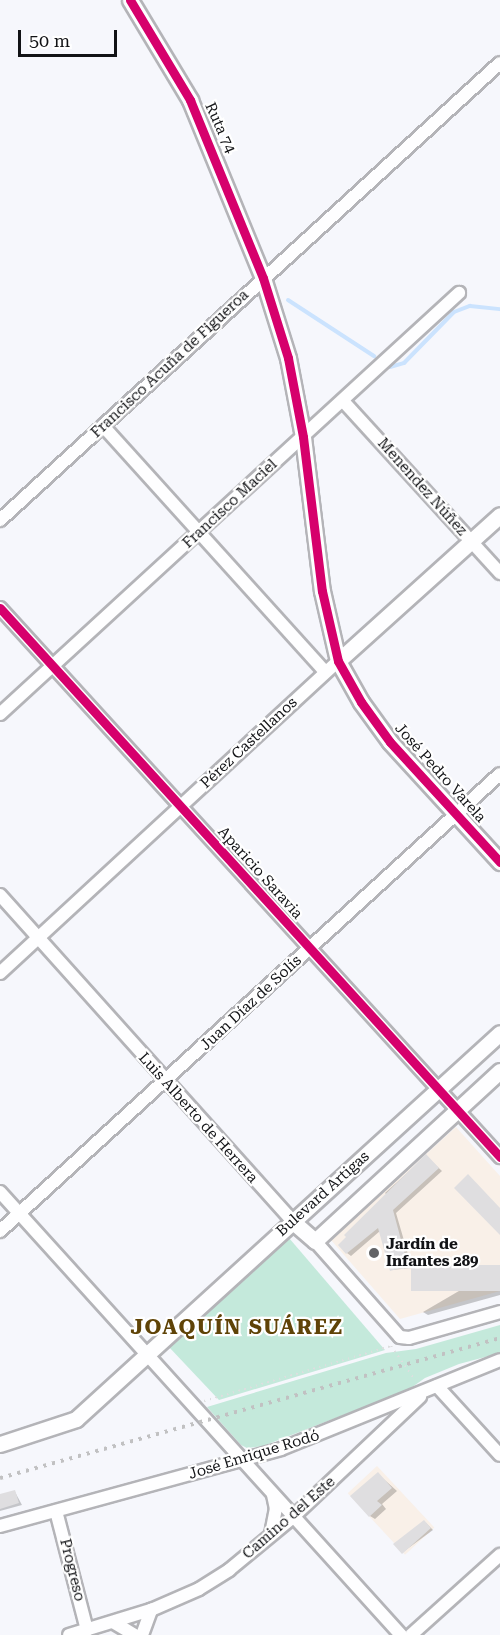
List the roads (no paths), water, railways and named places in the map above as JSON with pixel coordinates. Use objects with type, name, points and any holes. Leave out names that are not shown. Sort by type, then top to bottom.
[{"type":"street","name":"Ruta 74","points":[[130,0],[190,100],[263,278],[288,358],[303,437]]},
{"type":"street","name":"Francisco Acuña de Figueroa","points":[[0,520],[500,63]]},
{"type":"street","name":"Francisco Maciel","points":[[0,714],[344,401],[459,293]]},
{"type":"street","name":"Menendez Núñez","points":[[344,401],[500,573]]},
{"type":"street","points":[[103,426],[325,672]]},
{"type":"street","name":"José Pedro Varela","points":[[303,437],[322,591],[338,661],[361,702],[390,742],[500,862]]},
{"type":"street","name":"Pérez Castellanos","points":[[0,973],[325,672],[500,515]]},
{"type":"street","name":"Aparicio Saravia","points":[[0,608],[309,950],[500,1157]]},
{"type":"street","name":"Juan Díaz de Solís","points":[[0,1232],[500,774]]},
{"type":"street","name":"Luis Alberto de Herrera","points":[[0,896],[165,1082],[292,1221],[315,1241],[395,1341],[500,1312]]},
{"type":"street","name":"Bulevard Artigas","points":[[0,1444],[76,1419],[500,1033]]},
{"type":"street","name":"Bulevard Artigas","points":[[315,1241],[500,1071]]},
{"type":"street","points":[[0,1192],[401,1635]]},
{"type":"street","name":"José Enrique Rodó","points":[[0,1526],[244,1460],[336,1429],[500,1360]]},
{"type":"street","points":[[437,1386],[500,1455]]},
{"type":"street","name":"Camino del Este","points":[[69,1635],[151,1610],[199,1589],[229,1570],[293,1517],[425,1392]]},
{"type":"street","points":[[271,1534],[276,1509],[273,1495]]},
{"type":"street","name":"Progreso","points":[[56,1511],[87,1630]]},
{"type":"street","points":[[411,1635],[500,1555]]},
{"type":"street","points":[[142,1635],[151,1610]]},
{"type":"street","points":[[113,1622],[135,1635]]},
{"type":"waterway","points":[[288,300],[374,356]]},
{"type":"waterway","points":[[390,367],[404,363],[454,312],[470,306],[500,309]]},
{"type":"railway","points":[[0,1478],[500,1338]]},
{"type":"place","name":"Jardín de Infantes 289","points":[[374,1253]]},
{"type":"district","name":"JOAQUÍN SUÁREZ","points":[[237,1327]]}]
